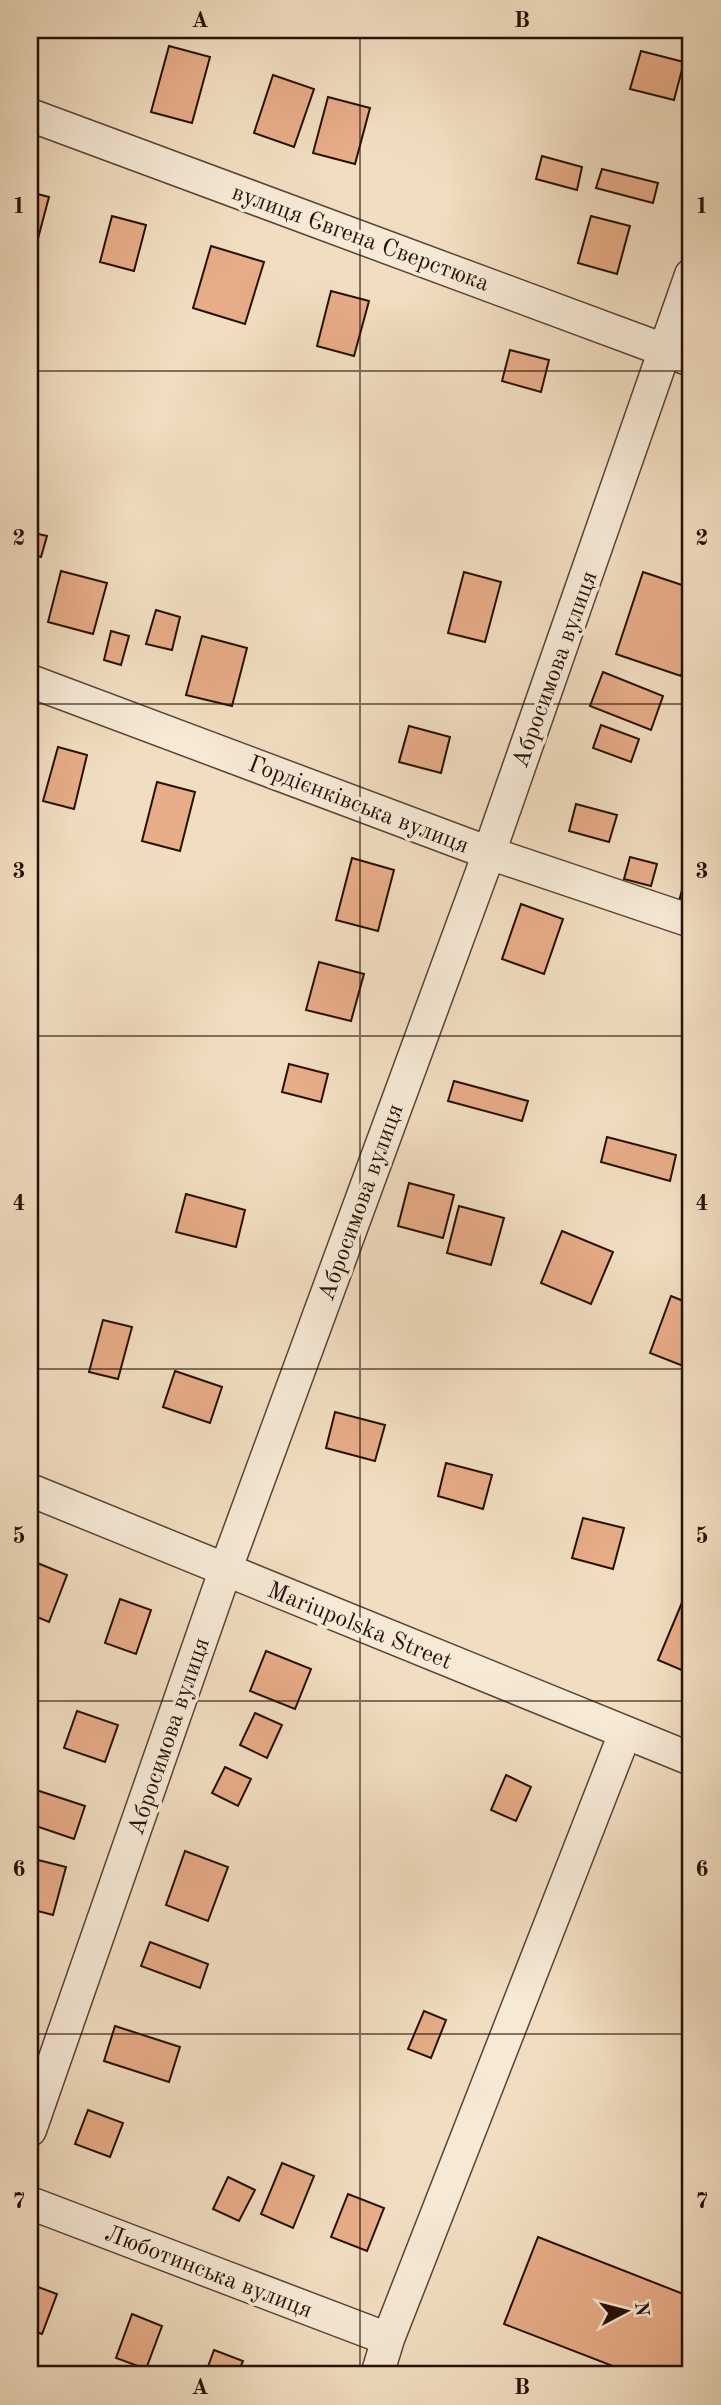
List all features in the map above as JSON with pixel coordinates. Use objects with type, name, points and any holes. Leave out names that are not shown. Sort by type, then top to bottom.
[{"type":"street","name":"вулиця Євгена Сверстюка","points":[[30,116],[679,354]]},
{"type":"street","name":"Абросимова вулиця","points":[[30,2130],[225,1570],[489,853],[679,354],[691,275]]},
{"type":"street","name":"Гордієнківська вулиця","points":[[30,681],[489,853],[691,921]]},
{"type":"street","name":"Mariupolska Street","points":[[30,1490],[691,1759]]},
{"type":"street","points":[[377,2375],[388,2339],[625,1733]]},
{"type":"street","name":"Люботинська вулиця","points":[[30,2203],[388,2339]]},
{"type":"building","points":[[169,46],[210,57],[192,123],[151,112]]},
{"type":"building","points":[[641,51],[684,62],[674,100],[630,89]]},
{"type":"building","points":[[273,75],[314,89],[294,147],[254,133]]},
{"type":"building","points":[[328,97],[370,108],[355,164],[313,153]]},
{"type":"building","points":[[542,156],[582,167],[577,190],[536,179]]},
{"type":"building","points":[[602,169],[658,183],[653,203],[596,188]]},
{"type":"building","points":[[30,192],[49,197],[36,246],[30,244]]},
{"type":"building","points":[[112,216],[146,225],[134,271],[100,262]]},
{"type":"building","points":[[591,216],[630,226],[617,274],[578,263]]},
{"type":"building","points":[[211,246],[264,262],[245,324],[193,308]]},
{"type":"building","points":[[331,291],[369,301],[354,356],[317,346]]},
{"type":"building","points":[[510,350],[549,360],[541,392],[502,381]]},
{"type":"building","points":[[30,532],[47,536],[41,557],[30,554]]},
{"type":"building","points":[[61,571],[107,583],[93,634],[48,622]]},
{"type":"building","points":[[464,572],[501,582],[485,642],[448,633]]},
{"type":"building","points":[[643,572],[691,588],[691,646],[681,676],[616,654]]},
{"type":"building","points":[[156,610],[180,617],[172,650],[146,644]]},
{"type":"building","points":[[111,631],[129,636],[121,665],[104,660]]},
{"type":"building","points":[[202,636],[247,648],[232,706],[186,695]]},
{"type":"building","points":[[603,672],[663,696],[651,730],[590,706]]},
{"type":"building","points":[[601,725],[639,739],[631,762],[593,748]]},
{"type":"building","points":[[409,726],[450,737],[441,773],[399,762]]},
{"type":"building","points":[[58,747],[87,755],[74,809],[43,801]]},
{"type":"building","points":[[157,782],[195,792],[180,851],[142,841]]},
{"type":"building","points":[[576,804],[617,815],[609,842],[569,831]]},
{"type":"building","points":[[630,857],[657,864],[651,886],[624,879]]},
{"type":"building","points":[[352,858],[394,870],[378,931],[336,920]]},
{"type":"building","points":[[686,875],[691,877],[691,909],[678,905]]},
{"type":"building","points":[[521,904],[563,919],[544,974],[502,959]]},
{"type":"building","points":[[319,962],[364,974],[351,1021],[306,1010]]},
{"type":"building","points":[[289,1064],[328,1074],[321,1102],[282,1092]]},
{"type":"building","points":[[454,1081],[528,1101],[522,1121],[448,1101]]},
{"type":"building","points":[[607,1137],[676,1155],[670,1181],[601,1162]]},
{"type":"building","points":[[409,1183],[454,1195],[443,1238],[398,1226]]},
{"type":"building","points":[[186,1194],[245,1210],[236,1247],[176,1232]]},
{"type":"building","points":[[459,1206],[504,1218],[491,1265],[447,1253]]},
{"type":"building","points":[[562,1231],[613,1252],[591,1304],[541,1283]]},
{"type":"building","points":[[671,1296],[691,1304],[691,1369],[650,1353]]},
{"type":"building","points":[[103,1320],[132,1327],[118,1379],[89,1372]]},
{"type":"building","points":[[175,1371],[222,1387],[210,1423],[163,1407]]},
{"type":"building","points":[[335,1412],[385,1425],[375,1461],[326,1448]]},
{"type":"building","points":[[446,1463],[492,1475],[483,1509],[438,1496]]},
{"type":"building","points":[[583,1518],[624,1528],[613,1569],[572,1558]]},
{"type":"building","points":[[30,1560],[67,1575],[49,1622],[30,1614]]},
{"type":"building","points":[[691,1581],[691,1674],[658,1660]]},
{"type":"building","points":[[120,1599],[151,1610],[136,1654],[105,1643]]},
{"type":"building","points":[[266,1651],[311,1669],[295,1709],[250,1691]]},
{"type":"building","points":[[77,1711],[118,1725],[105,1762],[64,1748]]},
{"type":"building","points":[[255,1713],[282,1725],[267,1758],[240,1745]]},
{"type":"building","points":[[225,1767],[251,1779],[238,1806],[212,1793]]},
{"type":"building","points":[[506,1775],[531,1787],[516,1821],[491,1810]]},
{"type":"building","points":[[30,1788],[85,1806],[74,1839],[30,1824]]},
{"type":"building","points":[[185,1851],[228,1867],[208,1921],[166,1905]]},
{"type":"building","points":[[30,1858],[66,1867],[53,1915],[30,1909]]},
{"type":"building","points":[[150,1942],[208,1964],[200,1988],[141,1966]]},
{"type":"building","points":[[424,2011],[446,2020],[431,2058],[408,2049]]},
{"type":"building","points":[[115,2026],[180,2047],[169,2082],[104,2061]]},
{"type":"building","points":[[88,2110],[123,2123],[110,2157],[75,2144]]},
{"type":"building","points":[[282,2163],[314,2176],[293,2228],[261,2214]]},
{"type":"building","points":[[228,2177],[255,2190],[239,2221],[213,2209]]},
{"type":"building","points":[[348,2194],[384,2208],[367,2251],[331,2237]]},
{"type":"building","points":[[538,2237],[691,2297],[691,2375],[636,2375],[504,2324]]},
{"type":"building","points":[[30,2284],[57,2294],[42,2334],[30,2330]]},
{"type":"building","points":[[132,2314],[162,2326],[146,2369],[116,2358]]},
{"type":"building","points":[[214,2350],[243,2361],[237,2375],[205,2375]]}]
